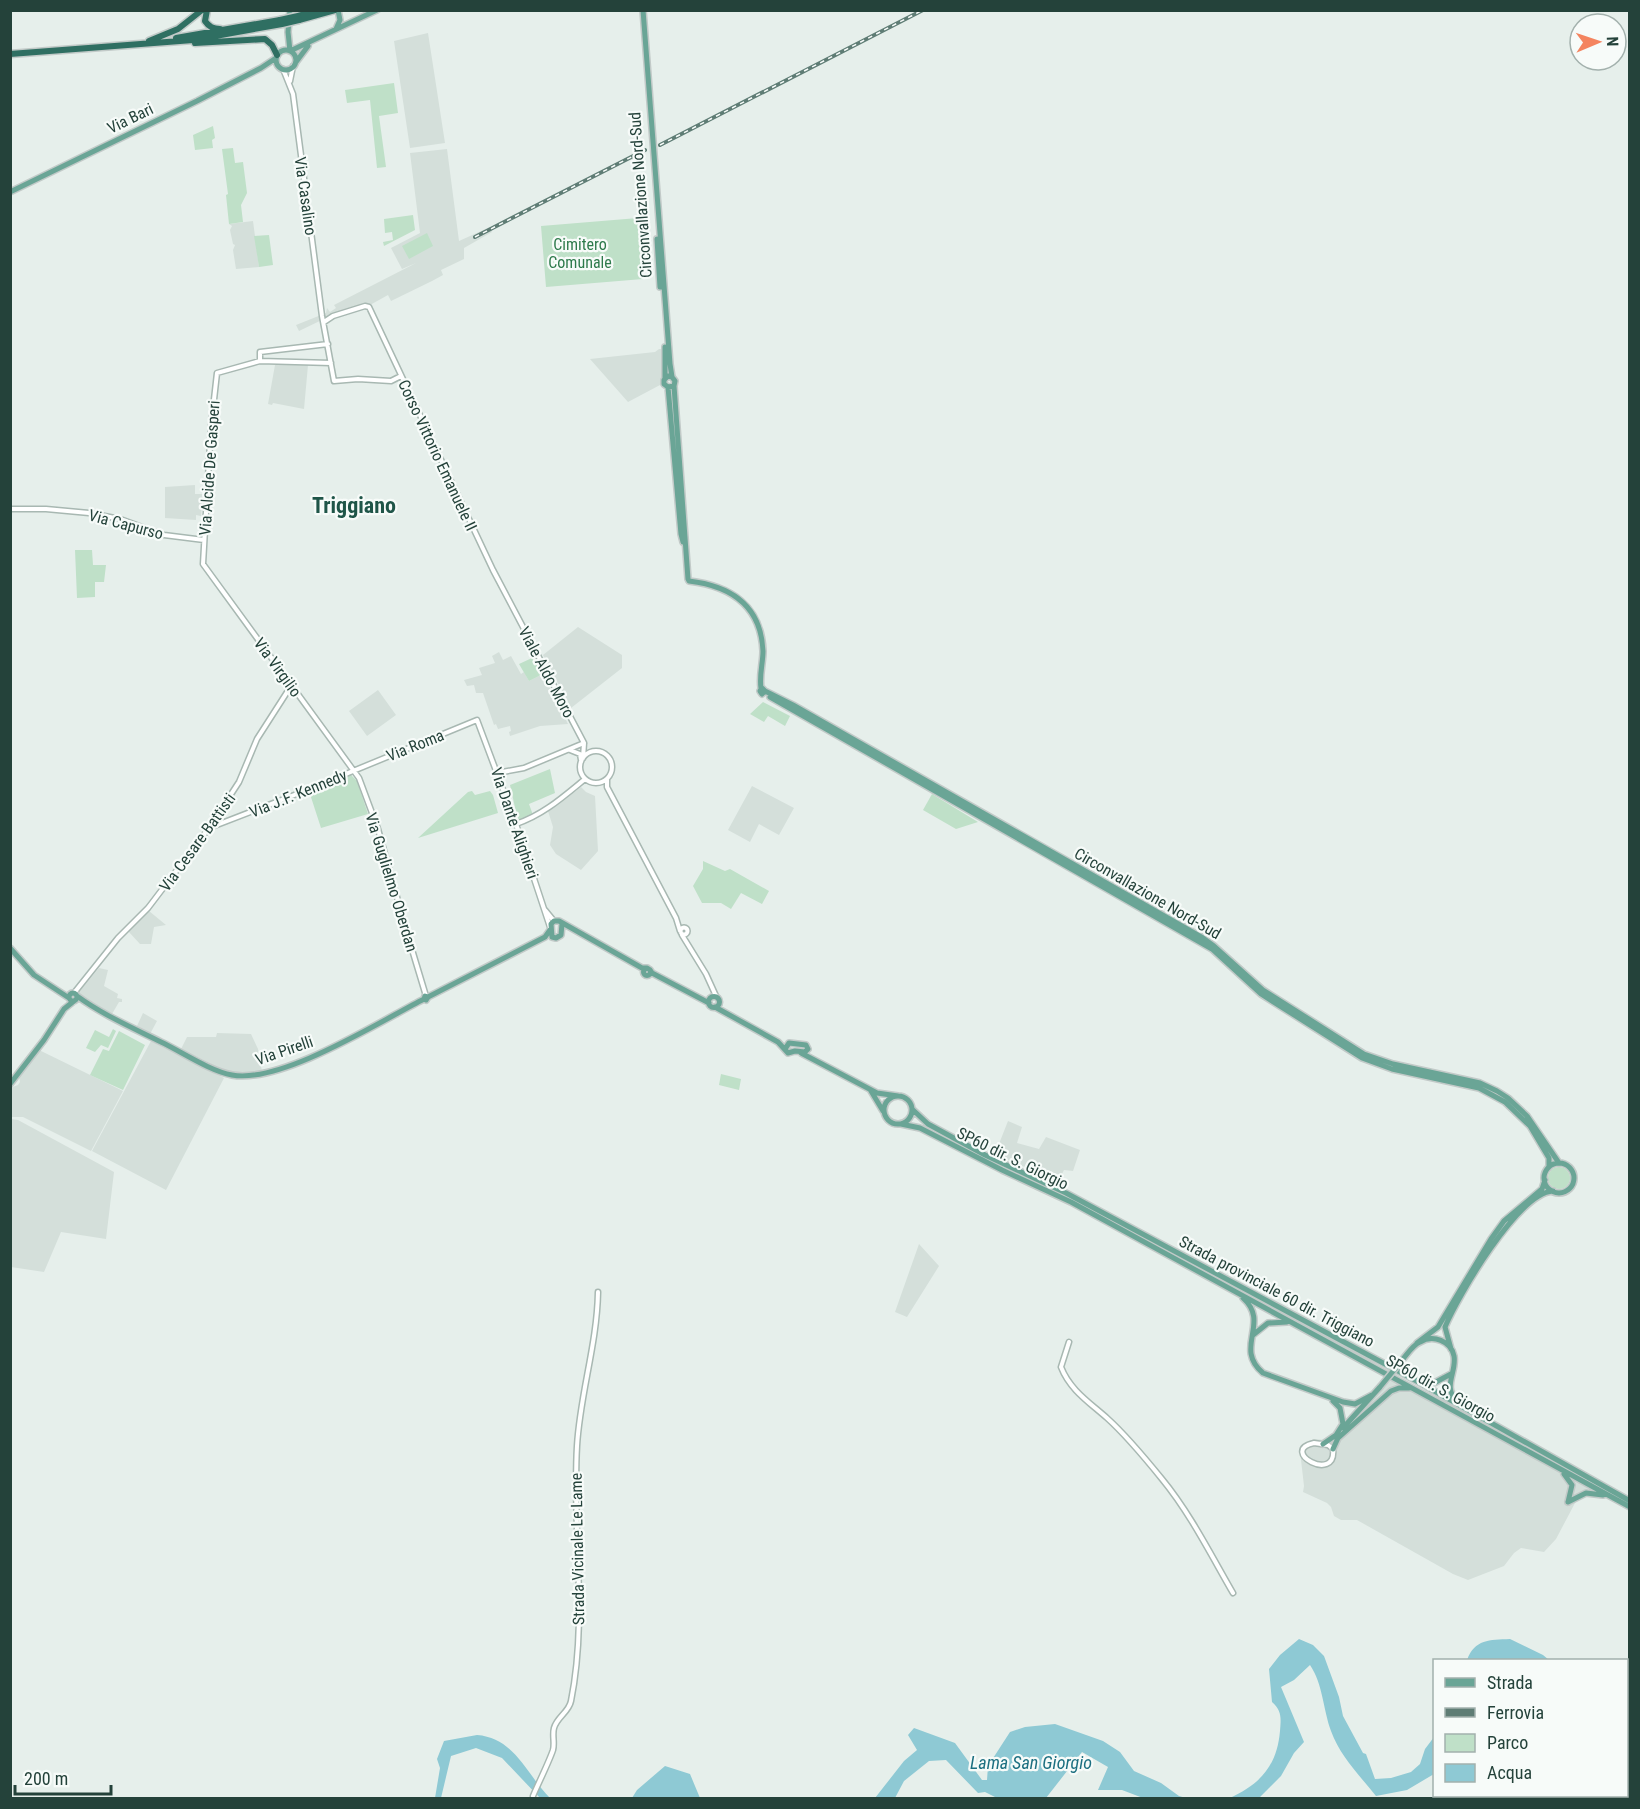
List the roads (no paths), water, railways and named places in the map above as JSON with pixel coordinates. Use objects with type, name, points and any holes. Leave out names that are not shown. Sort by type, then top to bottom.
[{"type":"highway","points":[[149,40],[178,29],[202,10]]},
{"type":"highway","points":[[207,10],[208,26],[215,29],[248,26]]},
{"type":"highway","points":[[299,18],[320,10]]},
{"type":"highway","points":[[120,46],[193,40],[336,12]]},
{"type":"highway","points":[[10,52],[149,40],[281,22]]},
{"type":"highway","points":[[10,52],[261,39],[268,41],[277,55]]},
{"type":"main road","points":[[277,55],[282,51],[290,51],[312,43],[377,10]]},
{"type":"main road","name":"Circonvallazione Nord-Sud","points":[[641,10],[669,377]]},
{"type":"main road","points":[[290,12],[288,32],[290,51],[295,56],[294,65]]},
{"type":"main road","points":[[336,12],[351,22]]},
{"type":"main road","points":[[335,31],[336,12]]},
{"type":"main road","points":[[282,68],[277,55],[288,32]]},
{"type":"main road","points":[[261,68],[282,68],[294,65],[301,53],[312,43]]},
{"type":"main road","name":"Via Bari","points":[[10,192],[261,68],[277,55]]},
{"type":"main road","points":[[671,387],[664,384],[669,377],[675,381],[671,387],[681,534],[686,552]]},
{"type":"main road","points":[[671,387],[689,581],[716,586],[737,596],[745,604],[760,630],[763,691]]},
{"type":"main road","name":"Circonvallazione Nord-Sud","points":[[763,691],[793,705],[1203,938],[1263,990],[1364,1054],[1393,1064],[1480,1083],[1497,1091],[1527,1116],[1559,1163]]},
{"type":"main road","name":"Circonvallazione Nord-Sud","points":[[763,691],[1212,949],[1261,994],[1362,1058],[1392,1069],[1472,1086],[1495,1096],[1513,1108],[1530,1126],[1549,1158],[1549,1167]]},
{"type":"main road","points":[[554,921],[647,971],[712,1000],[789,1043],[805,1043],[816,1060]]},
{"type":"main road","name":"Via Pirelli","points":[[10,948],[34,975],[55,988],[222,1072],[246,1076],[263,1075],[317,1054],[545,937],[551,931],[554,921]]},
{"type":"main road","points":[[562,924],[562,932]]},
{"type":"main road","points":[[551,931],[559,936],[568,928]]},
{"type":"main road","points":[[10,1084],[73,997]]},
{"type":"main road","points":[[712,1000],[778,1042],[788,1053],[805,1052],[808,1049]]},
{"type":"main road","points":[[785,1049],[789,1043]]},
{"type":"main road","points":[[800,1052],[870,1090],[884,1095],[898,1096],[909,1101],[912,1109],[908,1120],[901,1124],[887,1120],[870,1090]]},
{"type":"main road","points":[[883,1111],[887,1100],[898,1096]]},
{"type":"main road","name":"Strada provinciale 60 dir. Triggiano","points":[[912,1109],[928,1124],[985,1155],[1066,1193],[1413,1379],[1628,1504]]},
{"type":"main road","name":"SP60 dir. S. Giorgio","points":[[901,1124],[920,1128],[1071,1202],[1628,1504]]},
{"type":"main road","points":[[1323,1444],[1349,1422],[1417,1343],[1438,1327],[1504,1221],[1542,1189],[1549,1167],[1559,1163],[1564,1164],[1571,1170],[1573,1182],[1568,1190],[1545,1193],[1507,1225],[1495,1241],[1445,1327],[1455,1362],[1451,1374],[1451,1390],[1454,1398],[1491,1423]]},
{"type":"main road","points":[[1545,1180],[1546,1185],[1553,1191]]},
{"type":"main road","points":[[1233,1290],[1253,1311],[1255,1319],[1250,1353],[1253,1362],[1259,1369],[1274,1377],[1336,1403],[1343,1420],[1341,1430]]},
{"type":"main road","points":[[1252,1336],[1268,1323],[1281,1321],[1295,1324]]},
{"type":"main road","points":[[1417,1343],[1426,1339],[1437,1339],[1446,1343],[1451,1349]]},
{"type":"main road","points":[[1413,1379],[1434,1383],[1451,1374]]},
{"type":"main road","points":[[1337,1439],[1391,1391],[1403,1387],[1421,1393]]},
{"type":"main road","points":[[1320,1395],[1355,1404],[1372,1395]]},
{"type":"main road","points":[[1333,1449],[1349,1422]]},
{"type":"main road","points":[[1538,1456],[1567,1476],[1572,1490],[1568,1502],[1578,1495],[1595,1493],[1628,1504]]},
{"type":"street","name":"Via Casalino","points":[[294,65],[290,82],[334,381],[352,379],[391,381],[401,376]]},
{"type":"street","name":"Via Casalino","points":[[282,68],[290,82]]},
{"type":"street","name":"Corso Vittorio Emanuele II","points":[[333,316],[365,306],[369,307],[483,549],[510,601]]},
{"type":"street","points":[[322,310],[333,316],[324,322]]},
{"type":"street","points":[[328,344],[260,352],[260,361],[331,363]]},
{"type":"street","name":"Via Alcide De Gasperi","points":[[203,564],[211,426],[217,373],[260,361]]},
{"type":"street","name":"Via Capurso","points":[[11,510],[46,509],[102,515],[164,535],[204,540]]},
{"type":"street","name":"Via Virgilio","points":[[203,564],[340,755],[354,770]]},
{"type":"street","name":"Viale Aldo Moro","points":[[510,601],[584,743]]},
{"type":"street","name":"Via Cesare Battisti","points":[[73,997],[118,938],[153,903],[209,828],[239,782],[260,734],[291,686]]},
{"type":"street","name":"Via Roma","points":[[354,770],[477,720]]},
{"type":"street","name":"Via Dante Alighieri","points":[[477,720],[516,824],[551,931]]},
{"type":"street","points":[[498,773],[524,768],[584,743]]},
{"type":"street","points":[[584,743],[608,756],[612,764],[607,779],[607,788]]},
{"type":"street","points":[[584,743],[580,771],[585,779],[594,783],[607,779]]},
{"type":"street","points":[[570,750],[577,751],[582,759]]},
{"type":"street","points":[[582,759],[590,752],[598,751]]},
{"type":"street","name":"Via J.F. Kennedy","points":[[209,828],[354,770]]},
{"type":"street","name":"Via Guglielmo Oberdan","points":[[354,770],[378,829],[426,997]]},
{"type":"street","points":[[516,824],[533,819],[585,779]]},
{"type":"street","points":[[600,782],[607,788],[706,974],[712,1000]]},
{"type":"street","points":[[544,909],[554,921]]},
{"type":"street","name":"Strada Vicinale Le Lame","points":[[532,1798],[552,1752],[555,1726],[569,1708],[573,1693],[579,1588],[575,1490],[577,1443],[582,1398],[597,1327],[598,1292]]},
{"type":"street","points":[[1069,1342],[1060,1367],[1066,1378],[1085,1400],[1107,1418],[1164,1481],[1233,1593]]},
{"type":"street","points":[[1314,1443],[1333,1449],[1333,1458],[1328,1463],[1313,1463],[1306,1460],[1303,1453],[1306,1446],[1314,1443]]},
{"type":"water","points":[[1299,1639],[1313,1645],[1324,1656],[1339,1697],[1343,1716],[1363,1753],[1366,1754],[1375,1779],[1391,1778],[1411,1772],[1420,1764],[1425,1749],[1433,1738],[1433,1775],[1407,1790],[1376,1796],[1351,1765],[1335,1740],[1328,1723],[1318,1680],[1310,1665],[1294,1680],[1281,1687],[1304,1742],[1294,1753],[1281,1776],[1259,1798],[1230,1798],[1258,1780],[1271,1764],[1275,1754],[1281,1718],[1278,1708],[1272,1702],[1269,1669],[1280,1655]]},
{"type":"water","points":[[1510,1639],[1548,1659],[1467,1659],[1474,1648],[1489,1641]]},
{"type":"water","name":"Lama San Giorgio","points":[[1055,1724],[1103,1741],[1120,1752],[1134,1771],[1186,1798],[1143,1798],[1122,1790],[1098,1790],[1108,1767],[1082,1752],[1046,1798],[997,1798],[985,1792],[978,1793],[946,1760],[929,1761],[904,1781],[895,1798],[875,1798],[904,1761],[917,1750],[908,1735],[914,1728],[955,1743],[982,1780],[987,1780],[988,1766],[1010,1732],[1025,1727]]},
{"type":"water","points":[[477,1735],[501,1743],[510,1750],[550,1798],[540,1798],[502,1758],[476,1748],[451,1756],[441,1798],[435,1798],[440,1768],[437,1759],[444,1741]]},
{"type":"water","points":[[665,1766],[690,1774],[700,1798],[632,1798],[637,1790]]},
{"type":"railway","points":[[660,145],[923,10]]},
{"type":"railway","points":[[475,237],[645,150]]},
{"type":"district","name":"Triggiano","points":[[354,505]]},
{"type":"park label","name":"Cimitero Comunale","points":[[580,253]]}]
